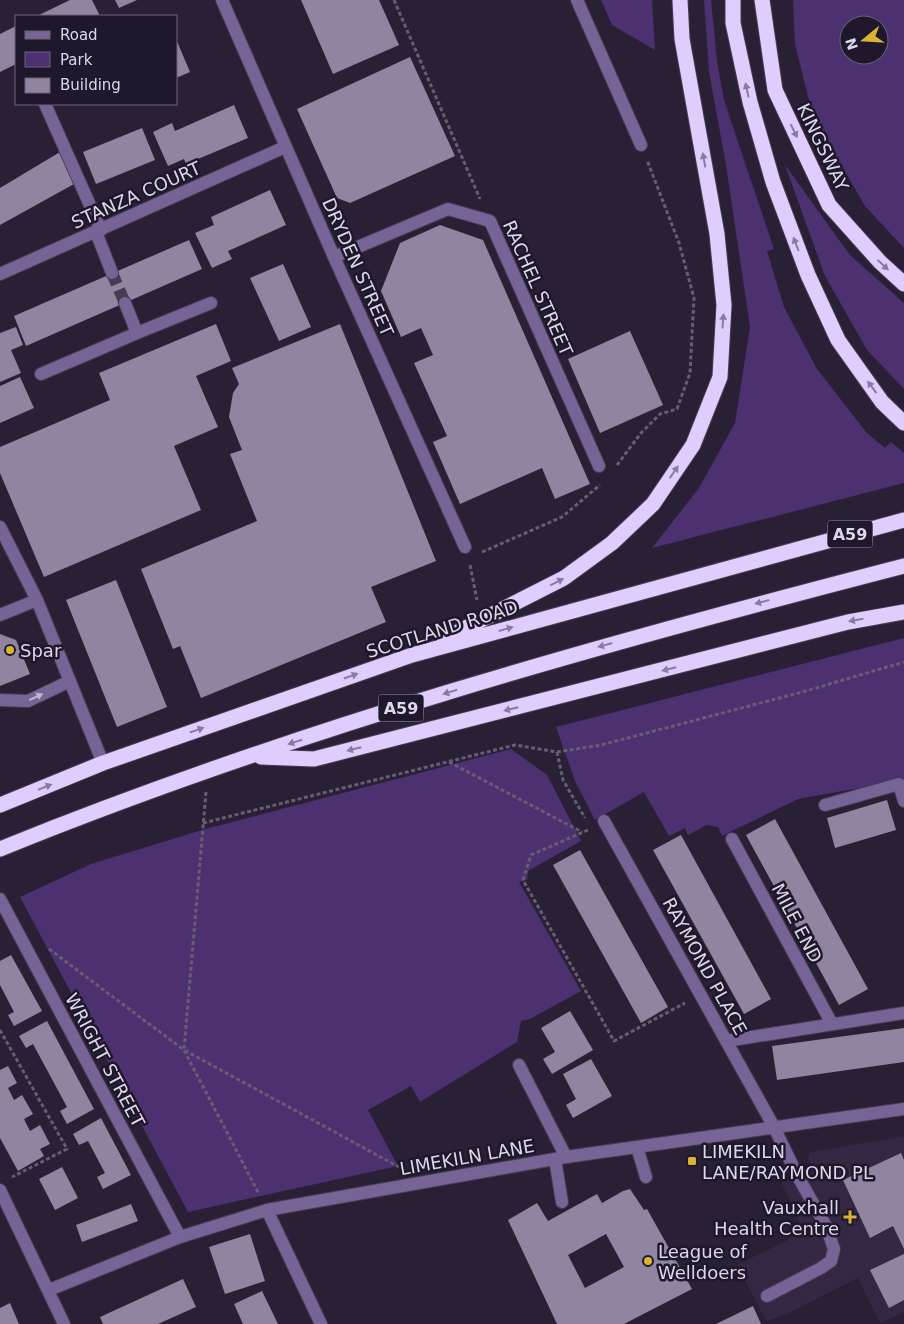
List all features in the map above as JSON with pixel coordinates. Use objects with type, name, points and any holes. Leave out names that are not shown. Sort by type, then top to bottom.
[{"type":"highway","points":[[412,655],[564,578],[612,543],[653,504],[693,445],[720,377],[724,305],[717,234],[682,39],[680,0]]},
{"type":"highway","points":[[732,0],[733,23],[750,102],[773,182],[808,275],[838,340],[882,402],[904,424]]},
{"type":"highway","name":"KINGSWAY","points":[[762,0],[774,90],[829,205],[880,262],[904,284]]},
{"type":"highway","name":"SCOTLAND ROAD","points":[[0,805],[103,763],[412,655],[904,520]]},
{"type":"highway","name":"A59","points":[[0,849],[208,770],[541,664],[675,625],[904,566]]},
{"type":"highway","points":[[249,756],[314,759],[848,622],[904,612]]},
{"type":"street","name":"DRYDEN STREET","points":[[222,0],[334,257],[467,553]]},
{"type":"street","points":[[577,0],[641,145]]},
{"type":"street","points":[[44,105],[98,231],[112,273]]},
{"type":"street","name":"STANZA COURT","points":[[0,274],[285,146]]},
{"type":"street","name":"RACHEL STREET","points":[[334,257],[448,209],[490,221],[599,466]]},
{"type":"street","points":[[125,303],[138,333]]},
{"type":"street","points":[[41,374],[211,303]]},
{"type":"street","points":[[0,527],[37,600],[103,763]]},
{"type":"street","points":[[0,615],[37,600]]},
{"type":"street","points":[[0,700],[28,702],[70,681]]},
{"type":"street","points":[[824,805],[899,784],[904,801]]},
{"type":"street","name":"RAYMOND PLACE","points":[[604,821],[774,1127],[797,1175],[826,1226],[834,1249],[831,1260],[822,1268],[767,1296]]},
{"type":"street","name":"MILE END","points":[[732,839],[832,1024]]},
{"type":"street","name":"WRIGHT STREET","points":[[0,899],[180,1237]]},
{"type":"street","points":[[726,1041],[904,1013]]},
{"type":"street","points":[[519,1066],[560,1158],[562,1202]]},
{"type":"street","name":"LIMEKILN LANE","points":[[50,1290],[180,1237],[267,1210],[560,1158],[904,1109]]},
{"type":"street","points":[[637,1147],[646,1177]]},
{"type":"street","points":[[0,1190],[50,1290],[64,1324]]},
{"type":"street","points":[[267,1210],[321,1324]]},
{"type":"path","points":[[394,0],[490,221]]},
{"type":"path","points":[[482,620],[467,553],[562,517],[605,481],[641,434],[660,414],[677,409],[690,373],[694,298],[679,243],[641,145]]},
{"type":"path","points":[[599,466],[605,481]]},
{"type":"path","points":[[203,824],[515,745],[557,752],[611,742],[806,691],[904,662]]},
{"type":"path","points":[[557,752],[563,780],[591,829],[531,855],[523,880],[614,1041],[701,995]]},
{"type":"path","points":[[449,762],[583,832]]},
{"type":"path","points":[[208,770],[184,1050],[267,1210]]},
{"type":"path","points":[[43,945],[184,1050],[426,1182]]},
{"type":"path","points":[[0,1030],[67,1149],[8,1179]]},
{"type":"shaded area","name":"Vauxhall Health Centre","points":[[904,1136],[904,1312],[880,1323],[858,1278],[785,1315],[766,1321],[737,1265],[804,1232],[781,1182],[812,1168],[808,1159],[810,1152]]},
{"type":"green space","points":[[601,0],[652,0],[655,50],[612,25]]},
{"type":"green space","points":[[704,0],[711,0],[717,61],[724,100],[774,249],[767,251],[784,307],[817,369],[867,433],[885,448],[891,442],[904,453],[904,483],[652,548],[699,488],[735,423],[750,327],[726,165],[709,72]]},
{"type":"green space","points":[[793,0],[904,0],[904,248],[865,206],[813,117],[795,44]]},
{"type":"green space","points":[[785,165],[850,255],[904,303],[904,389],[867,350],[825,276]]},
{"type":"green space","points":[[904,638],[904,780],[798,799],[722,836],[718,827],[707,825],[688,835],[685,828],[669,836],[644,792],[595,820],[575,781],[556,727]]},
{"type":"green space","points":[[511,749],[547,775],[581,841],[528,871],[527,880],[519,882],[581,991],[530,1019],[521,1021],[517,1042],[420,1102],[411,1086],[368,1110],[398,1166],[188,1212],[20,897],[91,864],[202,830]]},
{"type":"building","points":[[70,0],[92,0],[100,15],[39,15]]},
{"type":"building","points":[[115,0],[137,0],[119,8]]},
{"type":"building","points":[[301,0],[379,0],[399,45],[333,74]]},
{"type":"building","points":[[15,26],[15,64],[0,72],[0,34]]},
{"type":"building","points":[[178,44],[190,72],[178,77]]},
{"type":"building","points":[[410,57],[455,156],[350,203],[337,198],[297,109]]},
{"type":"building","points":[[234,105],[248,138],[186,164],[184,159],[168,166],[153,132],[172,123],[175,131]]},
{"type":"building","points":[[142,128],[155,160],[96,184],[83,152]]},
{"type":"building","points":[[60,152],[74,184],[0,225],[0,188]]},
{"type":"building","points":[[270,190],[286,225],[228,251],[232,259],[212,268],[195,233],[214,225],[211,217]]},
{"type":"building","points":[[440,225],[483,240],[590,484],[555,499],[542,468],[460,504],[433,442],[447,436],[414,363],[433,355],[421,328],[401,337],[381,291],[400,243]]},
{"type":"building","points":[[189,240],[202,269],[26,346],[14,316]]},
{"type":"building","points":[[283,264],[311,327],[279,341],[250,278]]},
{"type":"building","points":[[216,324],[231,361],[196,376],[218,427],[174,446],[201,510],[44,577],[0,473],[0,447],[110,400],[99,373]]},
{"type":"building","points":[[340,324],[436,561],[371,587],[386,622],[201,698],[180,646],[173,649],[141,569],[257,521],[230,454],[242,450],[229,417],[233,393],[239,384],[232,368]]},
{"type":"building","points":[[16,327],[23,345],[11,350],[21,373],[0,382],[0,333]]},
{"type":"building","points":[[630,331],[663,405],[600,433],[568,359]]},
{"type":"building","points":[[20,377],[34,408],[0,423],[0,386]]},
{"type":"building","points":[[116,580],[167,707],[117,727],[66,600]]},
{"type":"building","name":"Spar","points":[[0,634],[16,640],[30,674],[0,686]]},
{"type":"building","points":[[887,800],[896,830],[835,848],[827,818]]},
{"type":"building","points":[[775,819],[868,989],[839,1005],[746,835]]},
{"type":"building","points":[[681,835],[771,999],[744,1014],[653,850]]},
{"type":"building","points":[[580,850],[668,1007],[641,1023],[553,865]]},
{"type":"building","points":[[11,955],[42,1011],[14,1026],[8,1015],[14,1012],[0,985],[0,961]]},
{"type":"building","points":[[570,1011],[593,1050],[552,1074],[543,1059],[555,1052],[541,1028]]},
{"type":"building","points":[[47,1021],[94,1109],[67,1124],[60,1111],[67,1107],[33,1044],[26,1048],[19,1036]]},
{"type":"building","points":[[904,1028],[904,1062],[777,1080],[772,1046]]},
{"type":"building","points":[[591,1059],[612,1096],[573,1118],[566,1105],[576,1099],[563,1074]]},
{"type":"building","points":[[8,1066],[17,1083],[8,1088],[14,1100],[22,1095],[33,1114],[24,1119],[30,1131],[40,1125],[50,1144],[40,1149],[44,1156],[18,1171],[0,1138],[0,1070]]},
{"type":"building","points":[[101,1118],[131,1175],[103,1189],[97,1177],[105,1173],[88,1141],[79,1145],[73,1134]]},
{"type":"building","points":[[901,1153],[904,1160],[904,1249],[893,1226],[870,1238],[843,1180]]},
{"type":"building","points":[[62,1167],[78,1198],[55,1210],[39,1179]]},
{"type":"building","name":"League of Welldoers","points":[[630,1189],[644,1210],[647,1209],[692,1289],[624,1324],[557,1324],[508,1220],[537,1203],[548,1221],[597,1194],[602,1203]],"holes":[[[606,1234],[624,1267],[585,1288],[568,1255]]]},
{"type":"building","points":[[131,1204],[138,1221],[82,1242],[76,1225]]},
{"type":"building","points":[[250,1234],[265,1281],[225,1294],[209,1247]]},
{"type":"building","points":[[904,1254],[904,1300],[889,1308],[870,1270]]},
{"type":"building","points":[[183,1279],[196,1307],[158,1324],[103,1324],[100,1317]]},
{"type":"building","points":[[262,1291],[278,1324],[243,1324],[234,1304]]},
{"type":"building","points":[[10,1303],[19,1324],[0,1324],[0,1308]]},
{"type":"building","points":[[753,1306],[761,1324],[716,1324]]},
{"type":"tunnel","points":[[112,273],[125,303]]},
{"type":"place","name":"Spar","points":[[10,650]]},
{"type":"place","name":"LIMEKILN LANE/RAYMOND PL","points":[[692,1161]]},
{"type":"place","name":"Vauxhall Health Centre","points":[[850,1217]]},
{"type":"place","name":"League of Welldoers","points":[[648,1261]]}]
